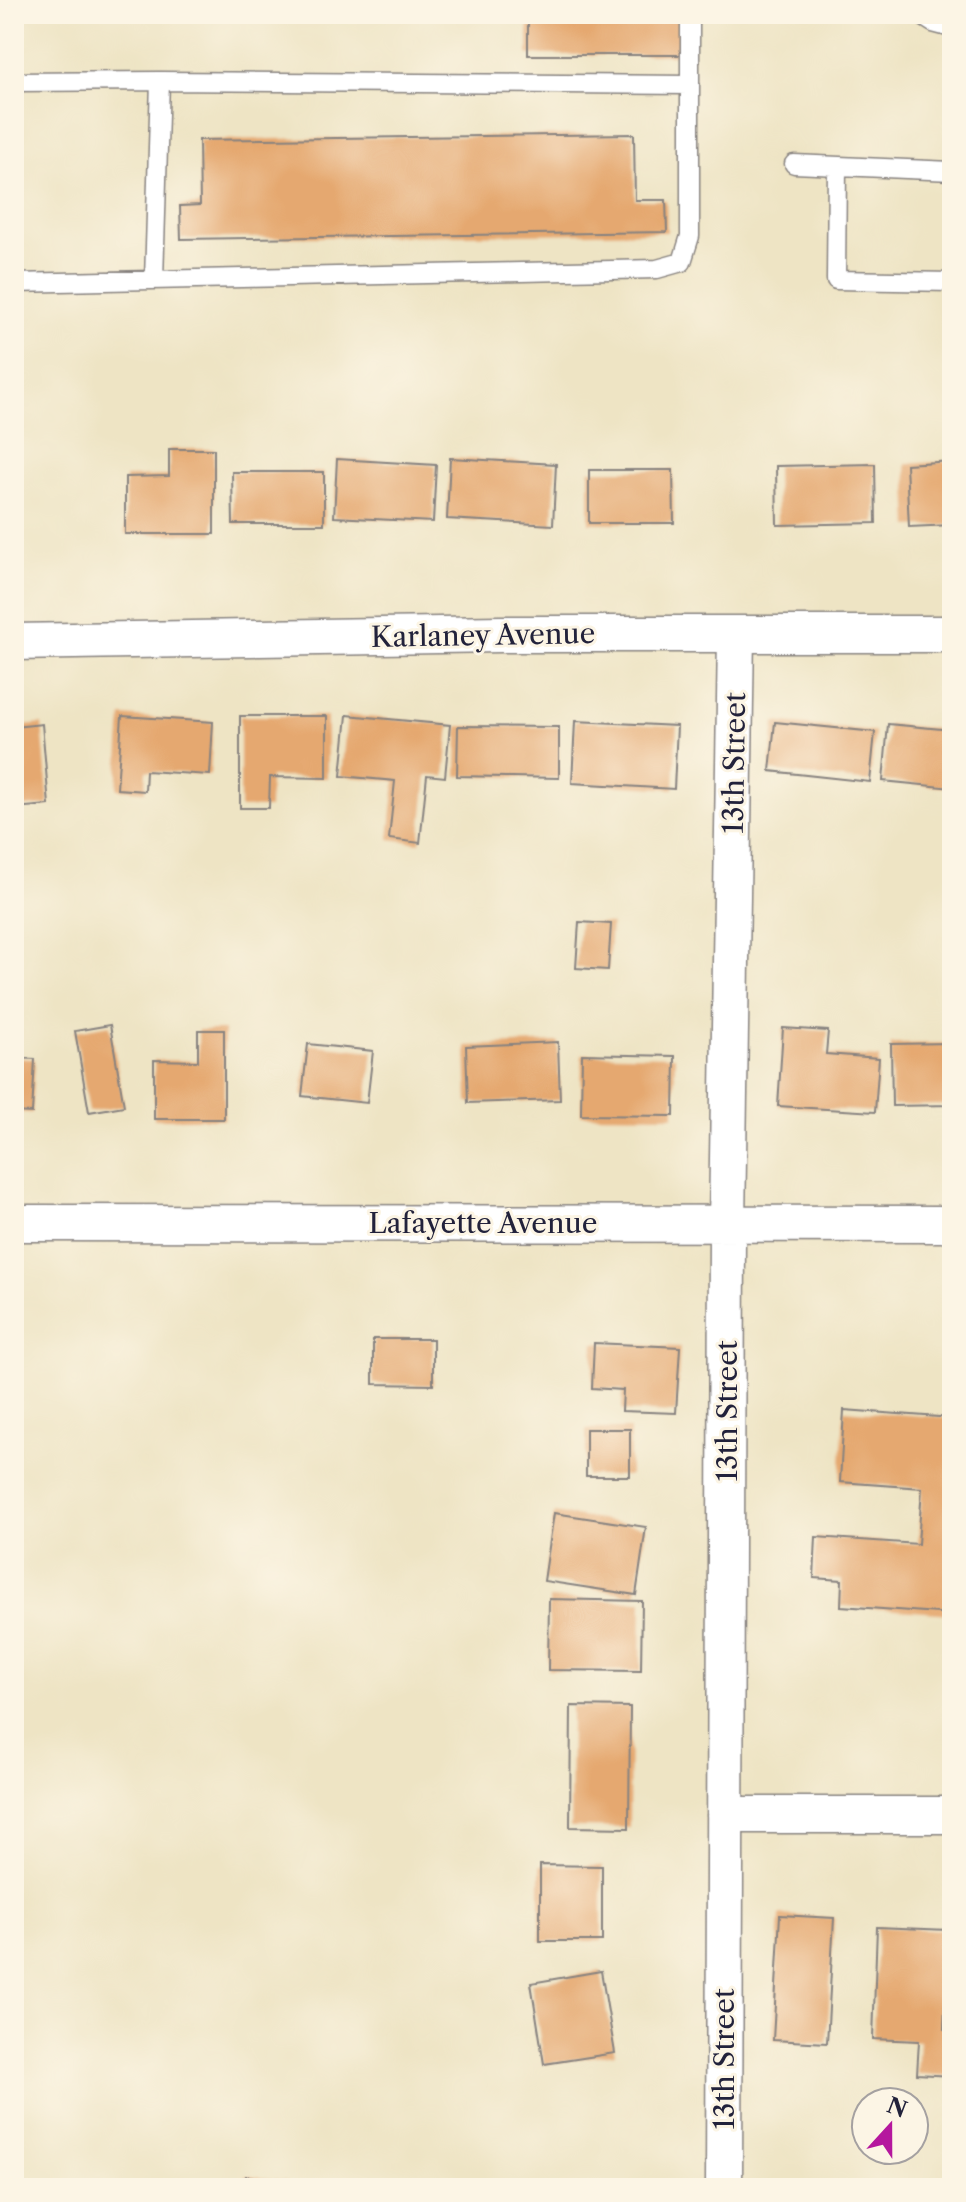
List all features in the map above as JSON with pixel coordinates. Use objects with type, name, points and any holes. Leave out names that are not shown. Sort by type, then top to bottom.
[{"type":"street","name":"Karlaney Avenue","points":[[14,642],[500,634],[952,634]]},
{"type":"street","name":"13th Street","points":[[724,2188],[727,1224],[736,634]]},
{"type":"street","name":"Lafayette Avenue","points":[[14,1223],[952,1224]]},
{"type":"street","points":[[725,1815],[952,1815]]},
{"type":"lane","points":[[14,283],[657,269],[682,262],[690,236],[690,14]]},
{"type":"lane","points":[[919,14],[933,23],[952,28]]},
{"type":"lane","points":[[154,280],[160,81]]},
{"type":"lane","points":[[14,82],[690,85]]},
{"type":"lane","points":[[794,164],[952,171]]},
{"type":"lane","points":[[837,166],[836,280],[952,282]]},
{"type":"building","points":[[528,14],[687,14],[688,55],[528,55]]},
{"type":"building","points":[[634,134],[635,200],[666,200],[667,232],[181,239],[180,206],[200,205],[199,140]]},
{"type":"building","points":[[169,449],[214,449],[214,534],[125,534],[125,477],[169,476]]},
{"type":"building","points":[[450,458],[556,464],[553,525],[447,519]]},
{"type":"building","points":[[337,459],[436,465],[433,522],[334,517]]},
{"type":"building","points":[[952,461],[952,525],[909,527],[906,464]]},
{"type":"building","points":[[875,464],[876,523],[777,525],[776,466]]},
{"type":"building","points":[[589,470],[673,470],[674,523],[589,523]]},
{"type":"building","points":[[232,472],[324,472],[324,524],[233,524]]},
{"type":"building","points":[[347,715],[450,725],[445,777],[427,775],[420,843],[389,839],[395,781],[341,776]]},
{"type":"building","points":[[122,716],[213,722],[210,775],[146,771],[145,791],[117,789]]},
{"type":"building","points":[[240,716],[327,716],[327,778],[270,777],[269,808],[240,808]]},
{"type":"building","points":[[575,721],[677,726],[674,789],[572,783]]},
{"type":"building","points":[[775,722],[875,732],[870,782],[770,771]]},
{"type":"building","points":[[42,724],[49,805],[14,808],[14,727]]},
{"type":"building","points":[[888,724],[952,730],[952,788],[883,781]]},
{"type":"building","points":[[458,726],[559,727],[559,778],[457,776]]},
{"type":"building","points":[[579,922],[611,924],[608,970],[576,968]]},
{"type":"building","points":[[110,1025],[124,1106],[89,1112],[75,1031]]},
{"type":"building","points":[[783,1028],[828,1031],[826,1054],[879,1058],[875,1112],[778,1106]]},
{"type":"building","points":[[198,1030],[224,1030],[224,1119],[154,1119],[154,1060],[198,1061]]},
{"type":"building","points":[[558,1042],[560,1100],[468,1103],[466,1046]]},
{"type":"building","points":[[952,1043],[952,1105],[892,1106],[891,1044]]},
{"type":"building","points":[[308,1044],[373,1051],[367,1103],[302,1096]]},
{"type":"building","points":[[582,1054],[675,1056],[674,1116],[581,1115]]},
{"type":"building","points":[[14,1058],[35,1059],[32,1113],[14,1112]]},
{"type":"building","points":[[373,1339],[433,1339],[433,1385],[373,1384]]},
{"type":"building","points":[[594,1343],[680,1347],[676,1413],[622,1411],[623,1390],[592,1388]]},
{"type":"building","points":[[844,1410],[952,1418],[952,1614],[841,1606],[842,1580],[814,1578],[816,1537],[918,1544],[922,1488],[840,1482]]},
{"type":"building","points":[[586,1429],[630,1429],[630,1476],[586,1476]]},
{"type":"building","points":[[554,1513],[646,1527],[636,1595],[544,1581]]},
{"type":"building","points":[[549,1599],[642,1601],[641,1671],[548,1670]]},
{"type":"building","points":[[571,1706],[630,1707],[629,1828],[570,1827]]},
{"type":"building","points":[[540,1865],[602,1866],[602,1941],[540,1941]]},
{"type":"building","points":[[780,1915],[834,1918],[827,2043],[773,2040]]},
{"type":"building","points":[[877,1927],[948,1930],[944,2029],[952,2029],[952,2076],[917,2074],[919,2041],[873,2039]]},
{"type":"building","points":[[601,1971],[615,2053],[544,2064],[531,1983]]},
{"type":"building","points":[[246,2176],[288,2181],[287,2188],[245,2188]]}]
